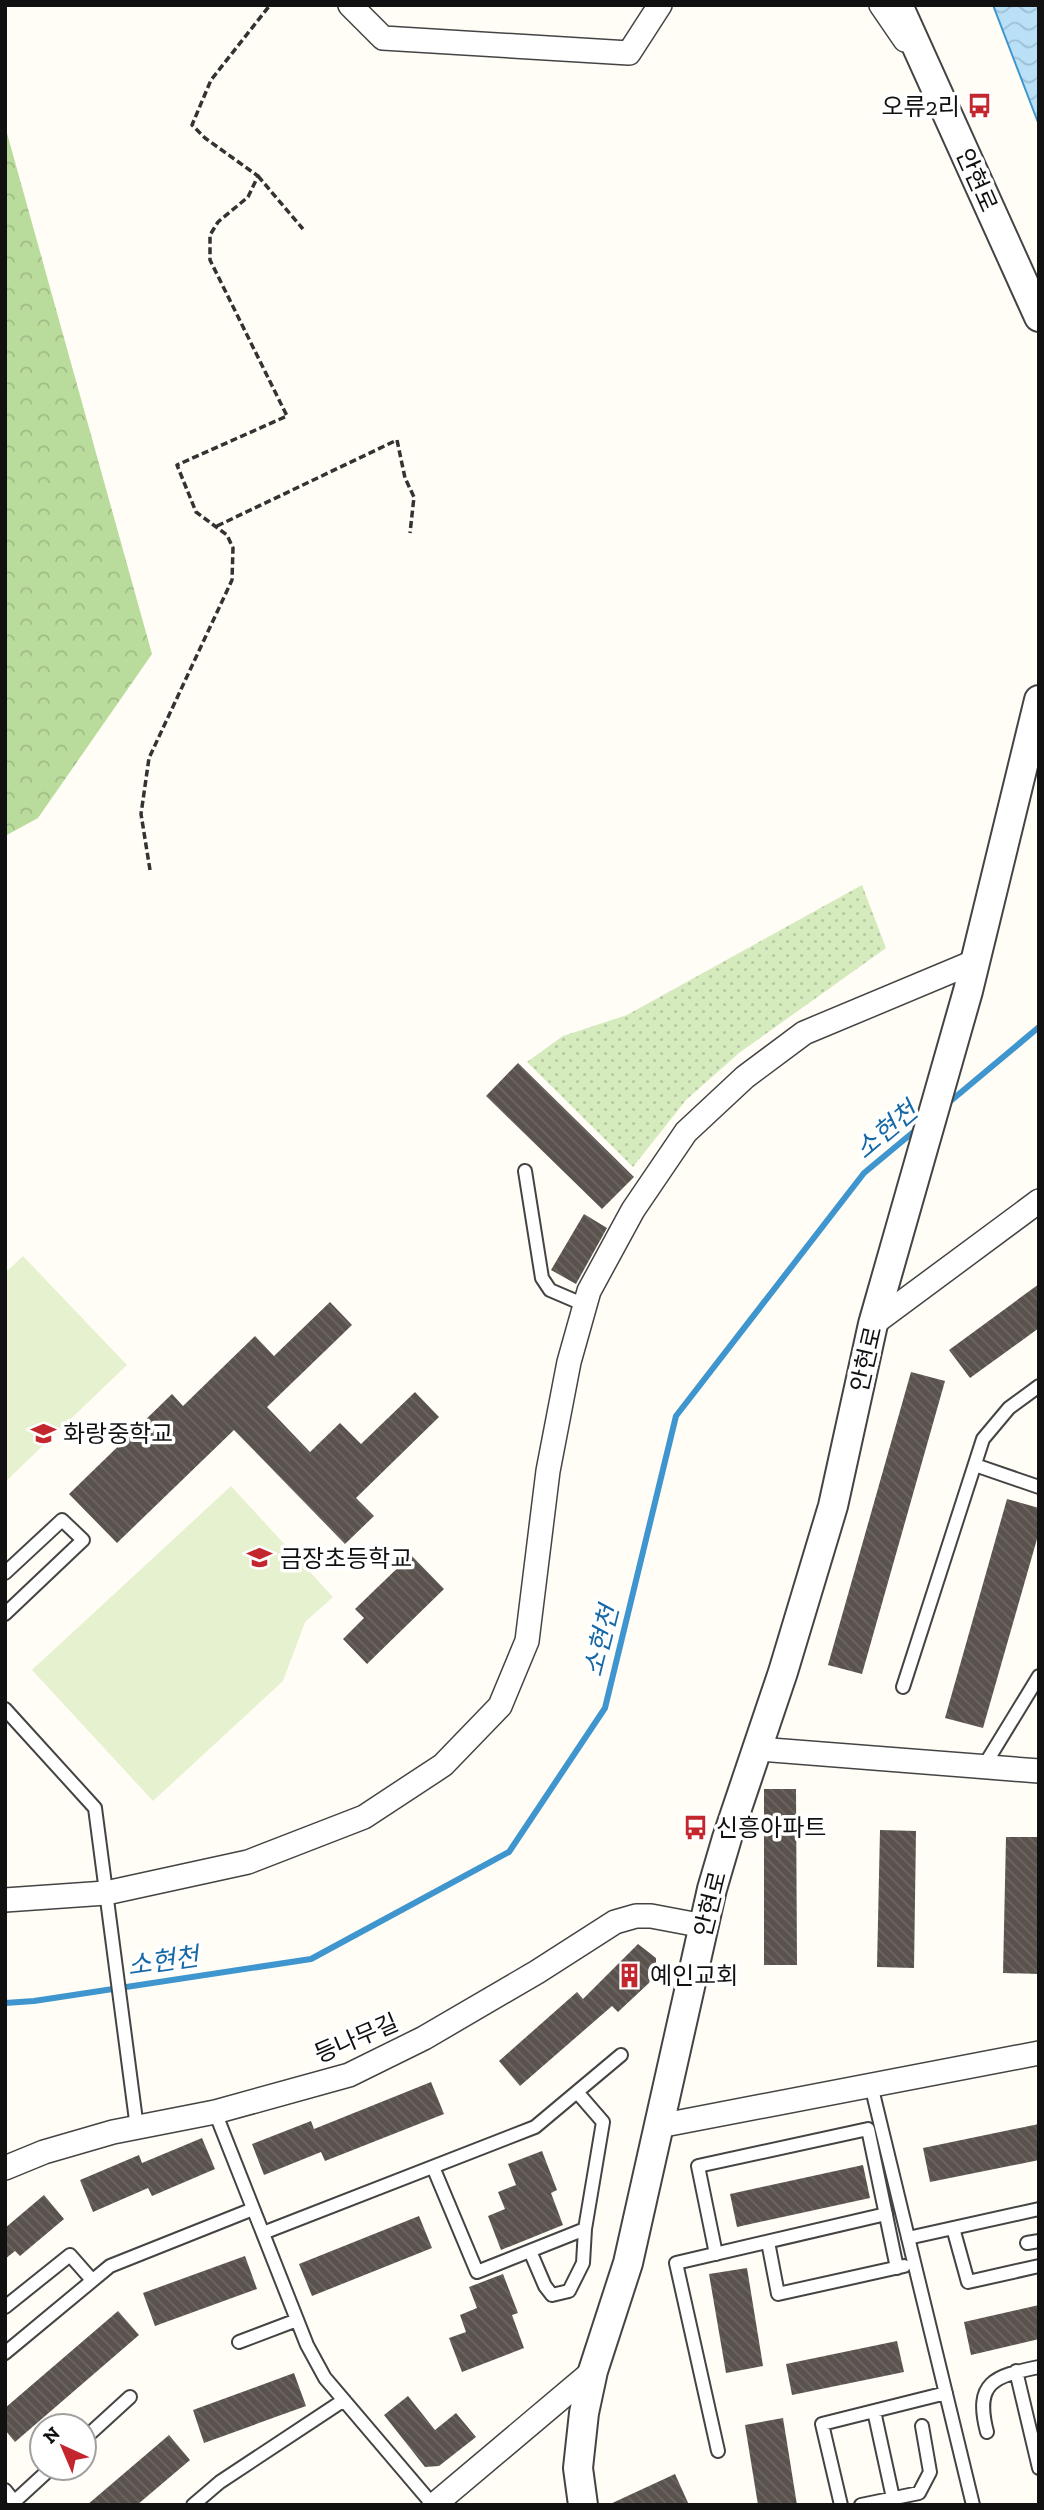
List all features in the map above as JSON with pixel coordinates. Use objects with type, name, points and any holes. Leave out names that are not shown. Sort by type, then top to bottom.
[{"type":"street","points":[[350,5],[383,38],[629,53],[660,5]]},
{"type":"street","points":[[881,5],[931,78]]},
{"type":"street","name":"안현로","points":[[898,5],[1039,317]]},
{"type":"street","points":[[5,1900],[106,1893],[248,1862],[364,1817],[443,1765],[500,1706],[527,1641],[548,1471],[569,1362],[589,1291],[633,1210],[686,1132],[744,1077],[804,1033],[976,961],[1039,700]]},
{"type":"street","name":"안현로","points":[[583,2505],[578,2468],[584,2413],[593,2371],[628,2263],[704,1926],[727,1838],[758,1749],[833,1506],[873,1324],[976,961]]},
{"type":"street","points":[[873,1324],[1039,1201]]},
{"type":"street","points":[[758,1749],[1039,1770]]},
{"type":"street","name":"등나무길","points":[[5,2168],[44,2152],[113,2132],[215,2112],[348,2075],[424,2038],[537,1972],[615,1922],[636,1916],[651,1916],[704,1926]]},
{"type":"street","points":[[659,2126],[1039,2053]]},
{"type":"street","points":[[433,2505],[593,2371]]},
{"type":"lane","points":[[525,1171],[542,1278],[550,1290],[585,1305]]},
{"type":"lane","points":[[903,1687],[983,1439],[1009,1408],[1039,1386]]},
{"type":"lane","points":[[975,1465],[1039,1487]]},
{"type":"lane","points":[[5,1573],[62,1520],[83,1540],[5,1614]]},
{"type":"lane","points":[[984,1766],[1039,1676]]},
{"type":"lane","points":[[5,1709],[94,1808],[137,2128]]},
{"type":"lane","points":[[263,2233],[535,2127],[621,2054]]},
{"type":"lane","points":[[871,2085],[973,2505]]},
{"type":"lane","points":[[530,2251],[545,2286],[552,2295],[569,2291],[583,2263],[585,2229],[603,2122],[577,2092]]},
{"type":"lane","points":[[215,2112],[307,2345],[325,2378],[433,2505]]},
{"type":"lane","points":[[716,2254],[698,2166],[868,2129],[897,2268]]},
{"type":"lane","points":[[433,2167],[477,2272],[585,2229]]},
{"type":"lane","points":[[5,2353],[110,2266],[253,2209]]},
{"type":"lane","points":[[908,2238],[1039,2209]]},
{"type":"lane","points":[[718,2451],[677,2263],[886,2214]]},
{"type":"lane","points":[[953,2228],[968,2282],[1039,2266]]},
{"type":"lane","points":[[768,2242],[778,2294],[914,2264]]},
{"type":"lane","points":[[5,2307],[69,2255],[92,2280]]},
{"type":"lane","points":[[239,2342],[297,2320]]},
{"type":"lane","points":[[987,2432],[982,2414],[983,2394],[993,2382],[1016,2371],[1039,2367]]},
{"type":"lane","points":[[1016,2371],[1039,2468]]},
{"type":"lane","points":[[841,2505],[822,2424],[946,2393]]},
{"type":"lane","points":[[98,2426],[130,2397]]},
{"type":"lane","points":[[194,2505],[220,2482],[344,2400]]},
{"type":"lane","points":[[874,2412],[892,2498]]},
{"type":"lane","points":[[861,2505],[919,2493],[930,2472],[922,2426]]},
{"type":"lane","points":[[5,2490],[15,2503],[37,2482]]},
{"type":"path","points":[[270,5],[211,80],[192,125],[205,138],[258,176],[303,229]]},
{"type":"path","points":[[150,870],[141,814],[149,758],[232,580],[233,548],[227,535],[196,512],[177,464],[287,416],[209,260],[210,234],[218,222],[248,197],[258,176]]},
{"type":"path","points":[[217,526],[397,440],[405,478],[414,497],[411,533]]},
{"type":"green space","points":[[5,126],[152,654],[38,818],[5,836]]},
{"type":"green space","points":[[862,885],[886,948],[739,1053],[686,1100],[633,1167],[527,1062],[563,1036],[627,1015]]},
{"type":"green space","name":"화랑중학교","points":[[23,1256],[127,1365],[5,1482],[5,1273]]},
{"type":"green space","points":[[231,1486],[333,1597],[305,1622],[283,1681],[153,1801],[32,1670]]},
{"type":"water","points":[[993,5],[1039,5],[1039,125]]},
{"type":"building","points":[[518,1063],[634,1177],[602,1209],[486,1096]]},
{"type":"building","points":[[584,1214],[607,1228],[576,1284],[551,1270]]},
{"type":"building","points":[[1039,1284],[1039,1328],[970,1378],[949,1350]]},
{"type":"building","points":[[330,1302],[352,1325],[267,1407],[310,1452],[340,1423],[361,1444],[415,1392],[439,1417],[356,1498],[374,1516],[345,1544],[234,1430],[117,1543],[69,1494],[172,1394],[183,1406],[255,1336],[274,1356]]},
{"type":"building","points":[[911,1372],[945,1381],[862,1674],[828,1665]]},
{"type":"building","points":[[1007,1499],[1039,1508],[1039,1532],[983,1728],[945,1718]]},
{"type":"building","points":[[411,1555],[444,1589],[367,1664],[343,1639],[364,1618],[355,1609]]},
{"type":"building","points":[[764,1789],[796,1789],[797,1965],[764,1965]]},
{"type":"building","points":[[880,1830],[916,1831],[914,1968],[877,1967]]},
{"type":"building","points":[[1006,1837],[1039,1837],[1039,1974],[1003,1973]]},
{"type":"building","points":[[638,1944],[656,1958],[656,1967],[649,1983],[618,2012],[612,2006],[520,2086],[499,2061],[577,1992],[583,1999]]},
{"type":"building","points":[[431,2082],[444,2114],[325,2161],[321,2152],[264,2175],[252,2144],[311,2121],[314,2129]]},
{"type":"building","points":[[1039,2124],[1039,2160],[930,2182],[923,2148]]},
{"type":"building","points":[[202,2138],[215,2169],[152,2196],[148,2188],[93,2212],[80,2180],[139,2155],[142,2163]]},
{"type":"building","points":[[542,2151],[557,2190],[551,2193],[563,2225],[501,2250],[488,2216],[505,2209],[498,2192],[516,2185],[508,2164]]},
{"type":"building","points":[[863,2165],[870,2198],[737,2227],[730,2194]]},
{"type":"building","points":[[44,2195],[64,2219],[20,2256],[15,2251],[5,2259],[5,2228]]},
{"type":"building","points":[[419,2216],[432,2248],[312,2296],[299,2264]]},
{"type":"building","points":[[245,2256],[257,2289],[155,2326],[143,2293]]},
{"type":"building","points":[[747,2268],[763,2366],[726,2373],[709,2274]]},
{"type":"building","points":[[503,2274],[518,2313],[512,2315],[524,2348],[462,2372],[449,2338],[466,2332],[460,2315],[477,2308],[469,2287]]},
{"type":"building","points":[[1039,2305],[1039,2339],[971,2355],[964,2322]]},
{"type":"building","points":[[118,2311],[139,2335],[50,2412],[28,2412],[28,2431],[15,2442],[5,2430],[5,2408]]},
{"type":"building","points":[[897,2341],[904,2372],[792,2395],[786,2364]]},
{"type":"building","points":[[294,2373],[306,2406],[204,2443],[193,2410]]},
{"type":"building","points":[[408,2396],[435,2430],[456,2413],[476,2437],[439,2466],[425,2467],[384,2415]]},
{"type":"building","points":[[783,2418],[797,2505],[758,2505],[745,2425]]},
{"type":"building","points":[[169,2435],[190,2460],[137,2505],[87,2505]]},
{"type":"building","points":[[675,2474],[689,2505],[608,2505]]},
{"type":"waterway","name":"소현천","points":[[947,1104],[1039,1027]]},
{"type":"waterway","name":"소현천","points":[[5,2003],[34,2001],[311,1959],[509,1852],[605,1708],[676,1416],[864,1173],[917,1129]]},
{"type":"place","name":"오류2리","points":[[980,106]]},
{"type":"place","name":"화랑중학교","points":[[43,1433]]},
{"type":"place","name":"금장초등학교","points":[[260,1558]]},
{"type":"place","name":"신흥아파트","points":[[696,1827]]},
{"type":"place","name":"예인교회","points":[[630,1975]]}]
